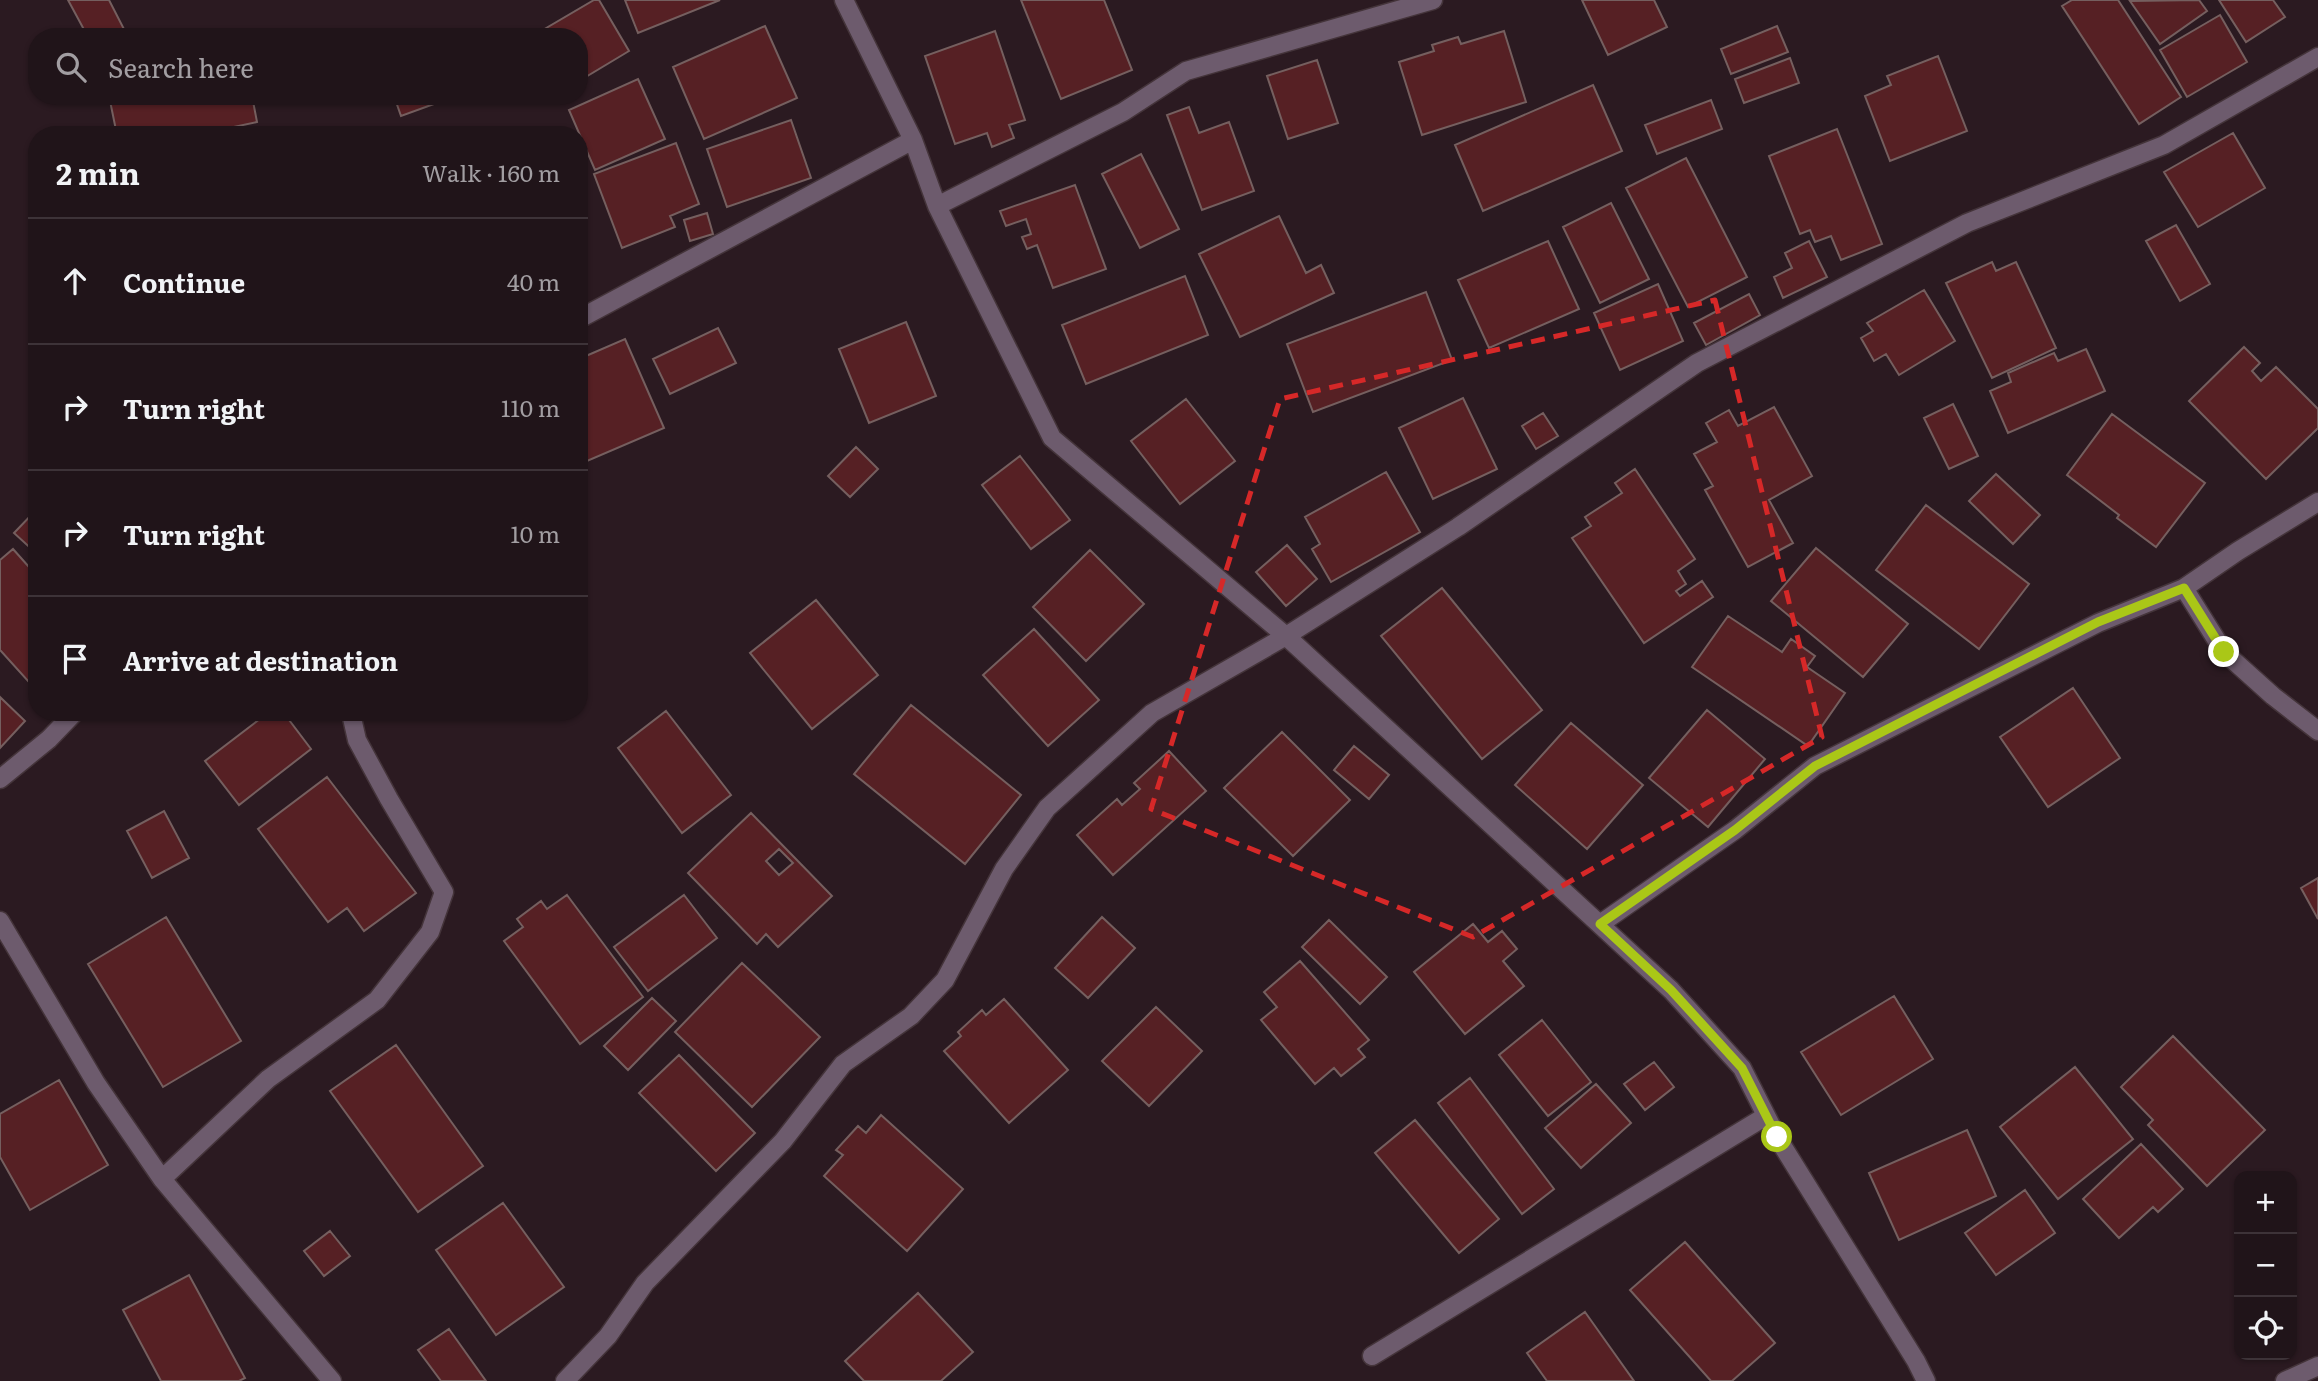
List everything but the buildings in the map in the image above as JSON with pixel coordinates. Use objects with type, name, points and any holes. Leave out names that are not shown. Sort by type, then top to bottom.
[{"type":"street","points":[[844,0],[913,141],[937,206],[1052,438],[1286,636],[1671,990],[1742,1068],[1777,1137],[1926,1381]]},
{"type":"street","points":[[937,206],[1123,112],[1186,71],[1433,0]]},
{"type":"street","points":[[565,1381],[608,1336],[645,1283],[783,1142],[843,1063],[911,1016],[945,980],[1004,869],[1047,808],[1152,713],[1286,636],[1458,527],[1697,363],[1967,223],[2164,145],[2318,57]]},
{"type":"street","points":[[588,314],[913,141]]},
{"type":"street","points":[[1600,924],[1735,830],[1815,766],[2098,622],[2184,588],[2318,502]]},
{"type":"street","points":[[2184,588],[2224,652],[2273,696],[2318,731]]},
{"type":"street","points":[[0,779],[49,739],[66,721]]},
{"type":"street","points":[[162,1179],[268,1079],[377,1000],[430,932],[444,892],[357,740],[353,721]]},
{"type":"street","points":[[0,921],[96,1083],[162,1179],[332,1381]]},
{"type":"street","points":[[1372,1356],[1766,1116]]},
{"type":"street","points":[[2285,1381],[2318,1366]]},
{"type":"highlighted area","points":[[1715,300],[1822,737],[1473,937],[1151,809],[1280,399]]},
{"type":"route","points":[[1777,1137],[1742,1068],[1671,990],[1600,924],[1735,830],[1815,766],[2098,622],[2184,588],[2224,652]]}]
